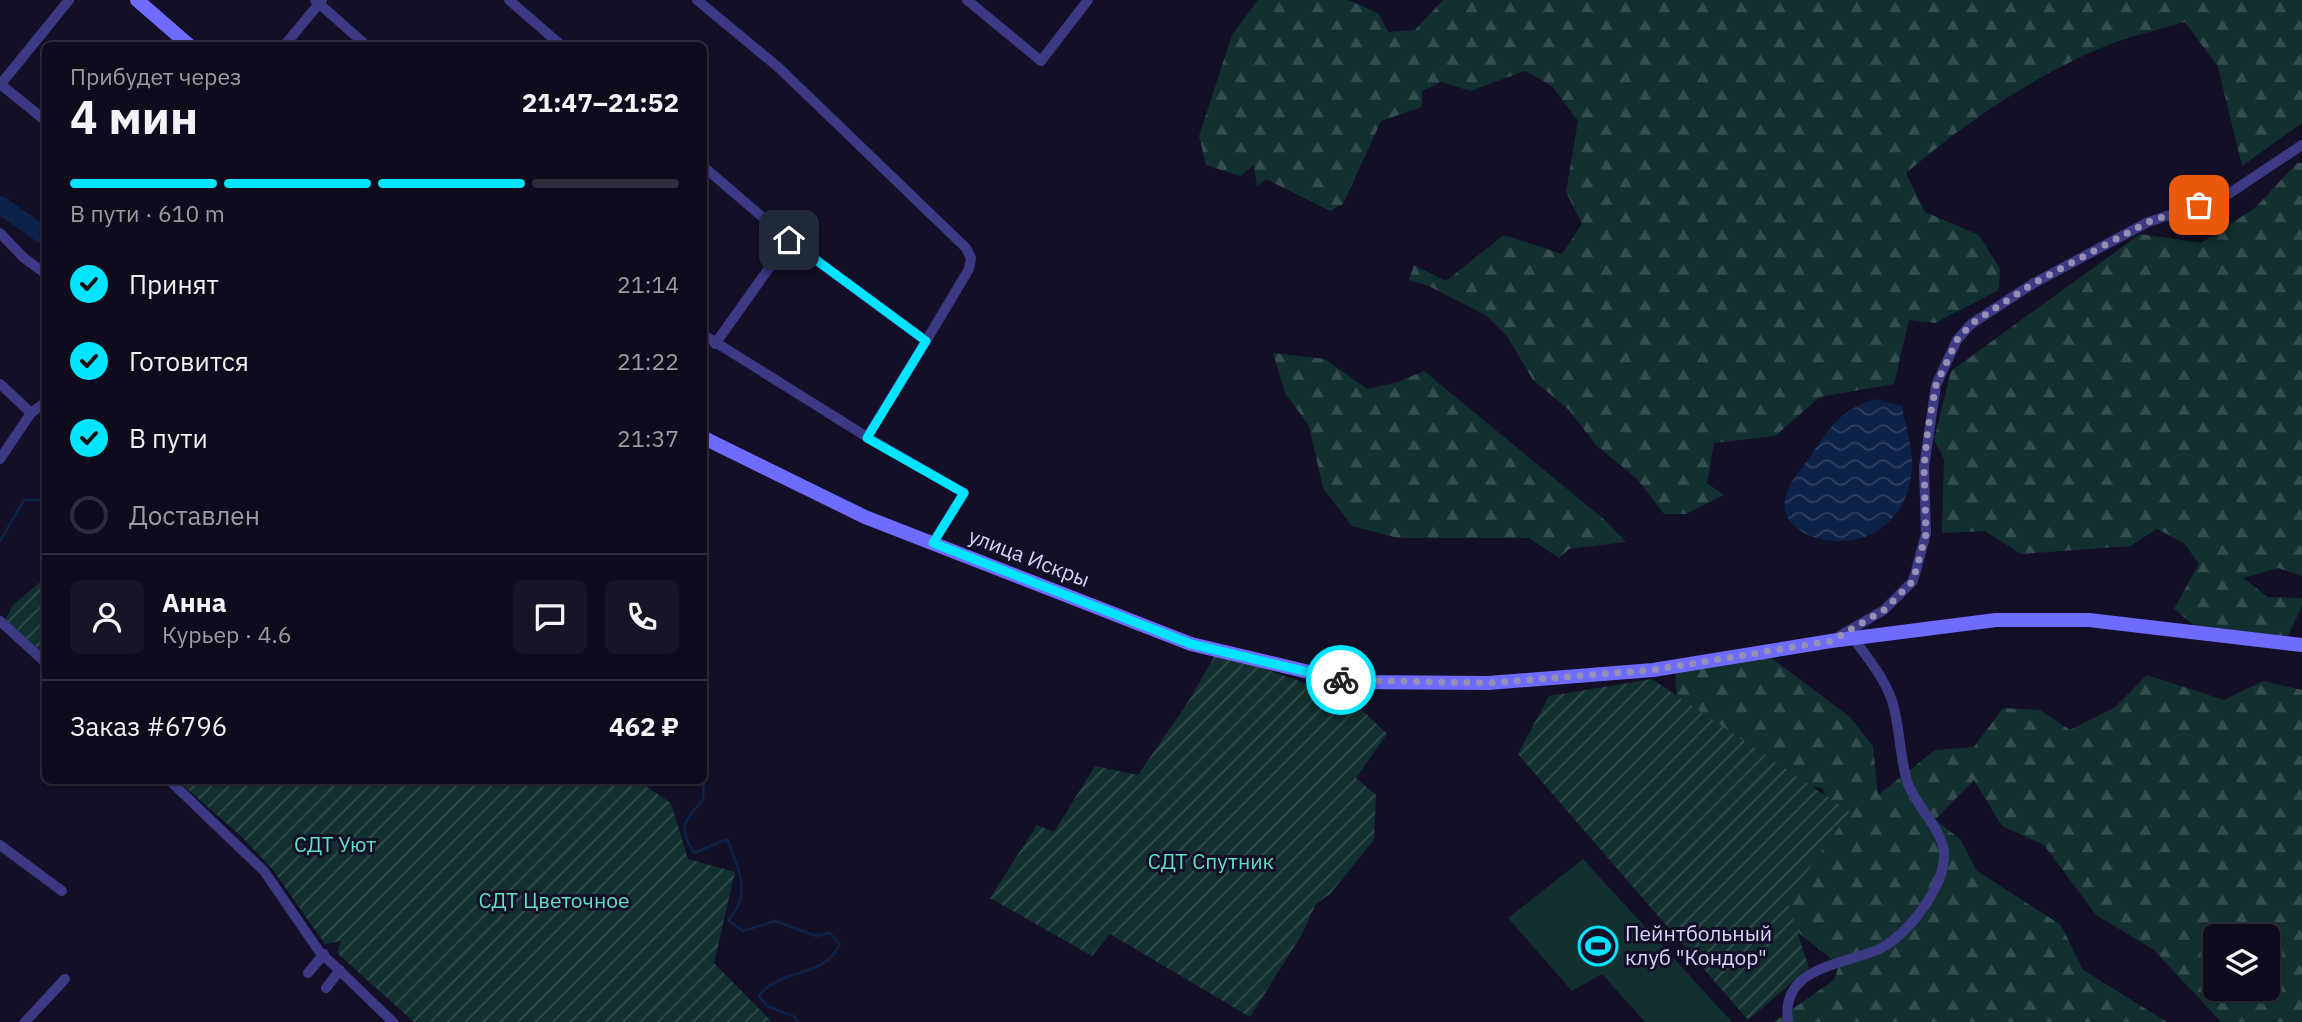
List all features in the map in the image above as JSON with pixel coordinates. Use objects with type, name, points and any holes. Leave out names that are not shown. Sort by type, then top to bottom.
[{"type":"main road","points":[[137,0],[185,42]]},
{"type":"main road","name":"улица Искры","points":[[707,439],[865,517],[1191,644],[1351,682],[1488,683],[1653,670],[1831,641],[1996,620],[2089,620],[2302,645]]},
{"type":"street","points":[[42,118],[0,85],[69,0]]},
{"type":"street","points":[[509,0],[557,42]]},
{"type":"street","points":[[697,0],[778,66],[966,248],[971,258],[969,269],[867,438]]},
{"type":"street","points":[[967,0],[1041,61],[1088,0]]},
{"type":"street","points":[[288,42],[318,1],[363,42]]},
{"type":"street","points":[[1831,641],[1884,610],[1913,581],[1926,534],[1924,467],[1936,385],[1957,340],[1971,324],[2034,283],[2148,222],[2224,197],[2302,145]]},
{"type":"street","points":[[707,170],[789,240],[926,341]]},
{"type":"street","points":[[0,233],[24,258],[42,271]]},
{"type":"street","points":[[715,344],[789,240]]},
{"type":"street","points":[[707,337],[867,438],[964,493],[933,543]]},
{"type":"street","points":[[0,384],[31,413]]},
{"type":"street","points":[[0,459],[31,413],[42,405]]},
{"type":"street","points":[[0,621],[42,659]]},
{"type":"street","points":[[1788,1022],[1786,1006],[1802,979],[1831,962],[1879,949],[1914,923],[1934,891],[1944,852],[1927,815],[1909,789],[1899,753],[1894,706],[1880,675],[1854,639]]},
{"type":"street","points":[[173,784],[264,871],[324,954],[393,1022]]},
{"type":"street","points":[[0,845],[62,891]]},
{"type":"street","points":[[308,973],[324,954]]},
{"type":"street","points":[[326,988],[340,970]]},
{"type":"street","points":[[25,1022],[65,979]]},
{"type":"green space","points":[[1258,0],[1348,0],[1378,13],[1388,32],[1415,30],[1443,0],[2302,0],[2302,123],[2242,166],[2218,67],[2185,22],[2108,45],[2027,85],[1952,136],[1906,173],[1925,212],[1979,235],[2000,269],[1999,290],[1935,323],[1909,320],[1894,384],[1820,397],[1775,436],[1714,443],[1707,483],[1724,495],[1686,514],[1664,514],[1637,479],[1596,445],[1569,410],[1533,380],[1507,336],[1487,316],[1429,286],[1409,280],[1414,265],[1446,281],[1504,235],[1562,254],[1582,224],[1566,192],[1578,121],[1552,86],[1525,71],[1470,91],[1441,82],[1422,91],[1422,107],[1381,121],[1343,204],[1330,211],[1266,179],[1257,187],[1254,165],[1240,176],[1206,165],[1199,136],[1232,35]]},
{"type":"green space","points":[[2297,163],[2302,163],[2302,576],[2278,568],[2243,578],[2268,597],[2302,598],[2302,606],[2288,636],[2195,626],[2174,609],[2199,564],[2184,543],[2157,529],[2130,546],[2021,554],[1985,531],[1942,533],[1944,459],[1934,440],[1951,371],[2140,234],[2201,243],[2255,208]]},
{"type":"green space","points":[[1273,353],[1325,359],[1367,389],[1395,383],[1424,371],[1606,521],[1626,542],[1569,549],[1559,558],[1529,538],[1398,538],[1352,526],[1323,488],[1309,426],[1285,393]]},
{"type":"green space","points":[[42,581],[42,656],[5,621],[13,605]]},
{"type":"green space","name":"СДТ Спутник","points":[[1217,652],[1352,700],[1387,734],[1356,778],[1376,795],[1374,840],[1330,894],[1316,904],[1302,934],[1250,1017],[1110,934],[1092,956],[990,898],[1037,825],[1054,832],[1095,766],[1138,775],[1188,702]]},
{"type":"green space","points":[[1770,657],[1850,717],[1873,746],[1878,795],[1935,750],[1974,747],[2003,708],[2040,710],[2070,730],[2115,707],[2147,675],[2224,700],[2263,681],[2302,690],[2302,1022],[2221,1022],[2154,950],[2096,915],[2044,845],[2002,826],[1974,780],[1935,820],[1960,839],[1977,871],[2061,925],[2083,970],[2167,1022],[1774,1022],[1834,980],[1839,965],[1771,911],[1831,807],[1822,788],[1770,782],[1678,720],[1675,671]]},
{"type":"green space","points":[[1652,679],[1850,812],[1787,899],[1809,968],[1748,1020],[1518,754],[1549,696]]},
{"type":"green space","name":"СДТ Цветочное","points":[[181,784],[642,784],[671,803],[688,859],[735,872],[714,963],[772,1022],[414,1022],[337,953],[341,941],[325,944],[273,870],[242,837]]},
{"type":"green space","name":"Пейнтбольный клуб \"Кондор\"","points":[[1583,859],[1732,1022],[1645,1022],[1602,974],[1572,991],[1508,918]]},
{"type":"water","points":[[1874,399],[1902,406],[1912,462],[1903,502],[1887,524],[1865,537],[1841,541],[1818,538],[1799,530],[1787,517],[1785,500],[1792,481],[1838,420]]},
{"type":"waterway","points":[[0,205],[42,234]]},
{"type":"waterway","points":[[0,541],[24,500],[42,500]]},
{"type":"waterway","points":[[704,784],[703,800],[687,819],[684,830],[694,853],[727,839],[739,870],[742,891],[736,910],[728,920],[743,931],[775,921],[816,936],[830,933],[840,944],[833,955],[823,963],[778,981],[759,996],[767,1006],[795,1017],[797,1022]]},
{"type":"way so far","points":[[1341,680],[1488,683],[1653,670],[1831,641],[1884,610],[1913,581],[1921,558],[1928,516],[1924,467],[1928,428],[1936,385],[1957,340],[1971,324],[2034,283],[2148,222],[2199,205]]},
{"type":"place","name":"Пейнтбольный клуб \"Кондор\"","points":[[1598,946]]},
{"type":"route","points":[[789,240],[841,281],[926,341],[867,438],[964,493],[933,543],[1191,644],[1341,680]]},
{"type":"park label","name":"СДТ Уют","points":[[335,845]]}]
